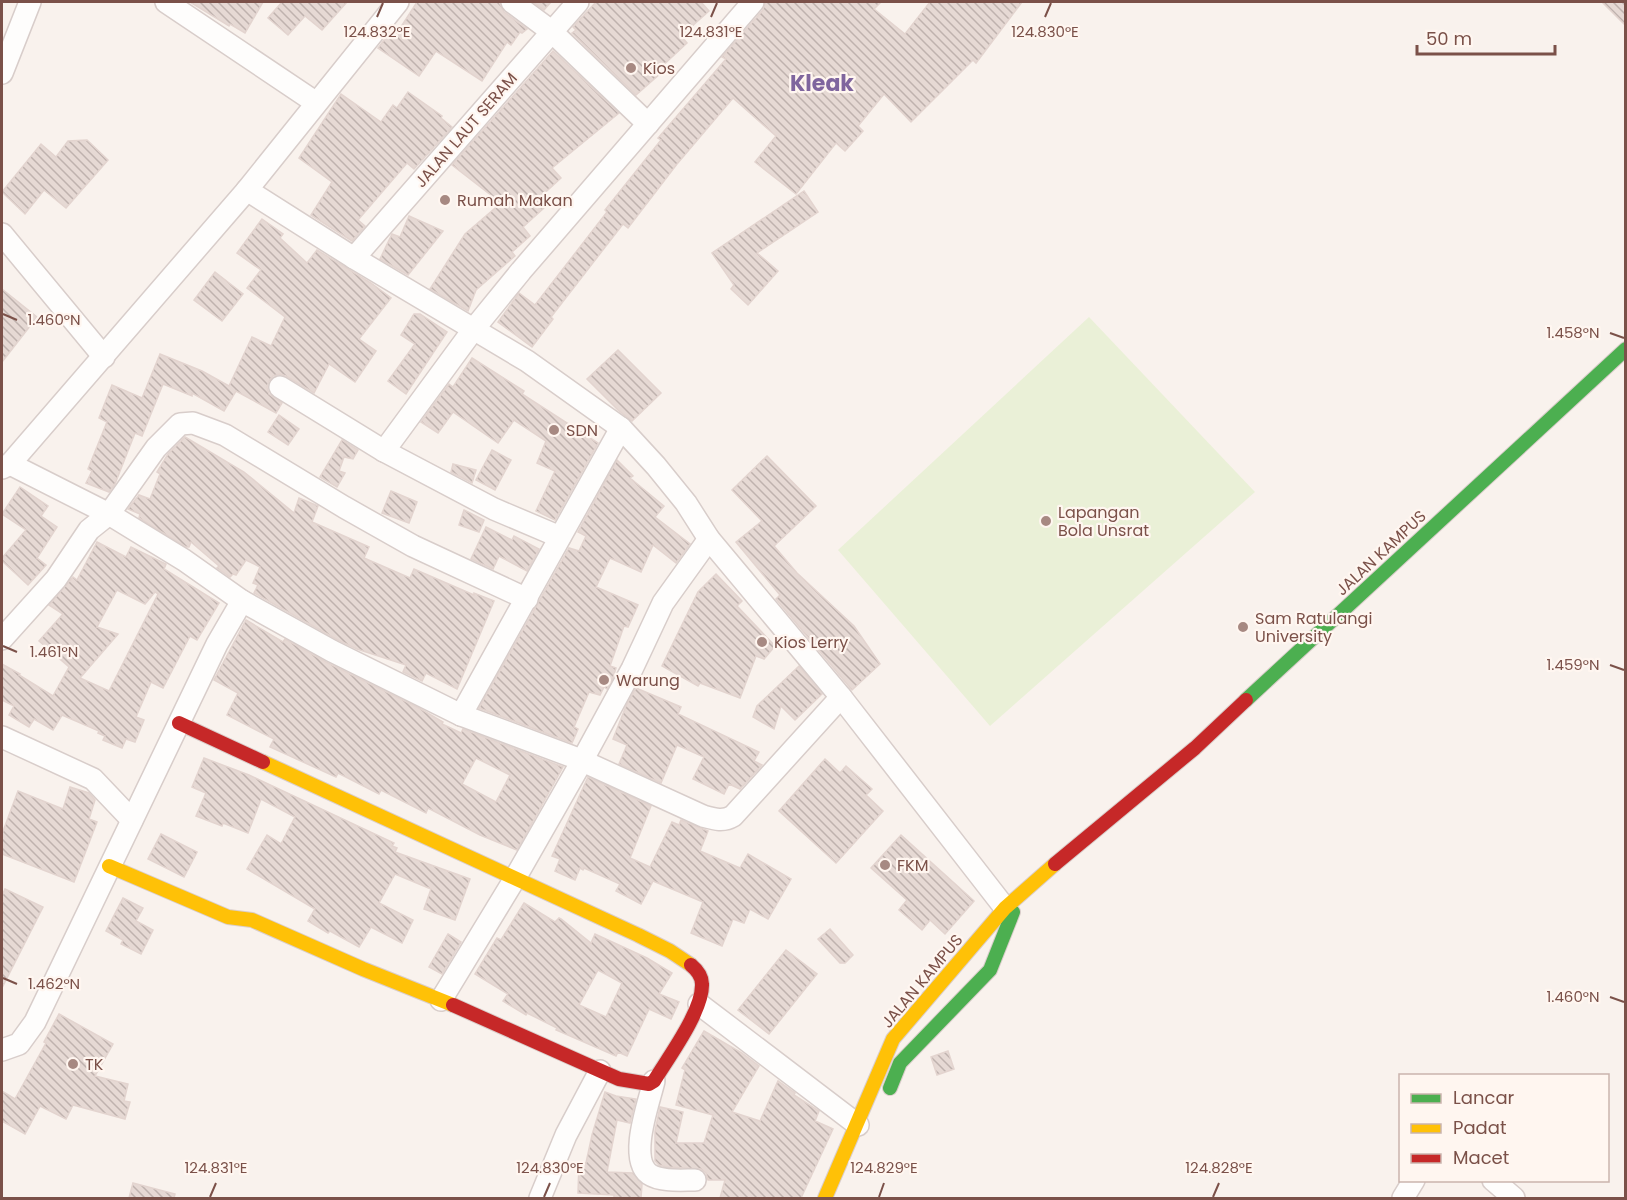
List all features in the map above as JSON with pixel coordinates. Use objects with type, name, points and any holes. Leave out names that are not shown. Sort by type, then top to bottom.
[{"type":"street","points":[[2,73],[30,2]]},
{"type":"street","points":[[166,2],[315,102]]},
{"type":"street","points":[[512,2],[551,32],[648,124]]},
{"type":"street","name":"JALAN LAUT SERAM","points":[[354,258],[578,2]]},
{"type":"street","points":[[384,451],[473,330],[753,2]]},
{"type":"street","points":[[392,3],[247,190],[104,357],[6,466],[109,514],[184,560],[242,601],[333,651],[461,715],[582,761],[704,816],[718,820],[728,819],[841,697]]},
{"type":"street","points":[[247,190],[354,258],[527,361],[621,428],[656,465],[679,494],[709,539],[1013,902]]},
{"type":"street","points":[[2,234],[104,357]]},
{"type":"street","name":"JALAN KAMPUS","points":[[825,1198],[893,1040],[910,1017],[1013,902],[1195,748],[1626,349]]},
{"type":"street","points":[[280,387],[384,451],[494,509],[560,537]]},
{"type":"street","points":[[2,639],[56,579],[89,530],[109,514],[156,448],[180,424],[193,423],[225,435],[413,546],[527,599]]},
{"type":"street","points":[[461,715],[621,428]]},
{"type":"street","points":[[441,1000],[582,761],[632,669],[663,603],[709,539]]},
{"type":"street","points":[[2,1050],[19,1044],[35,1022],[217,644],[242,601]]},
{"type":"street","points":[[179,723],[653,941],[691,966],[701,977],[703,984],[699,1004],[654,1080],[639,1148],[641,1165],[650,1174],[659,1178],[695,1180]]},
{"type":"street","points":[[2,737],[93,779],[132,820]]},
{"type":"street","points":[[109,866],[228,917],[252,920],[363,969],[476,1014],[619,1079],[643,1085],[654,1080]]},
{"type":"street","name":"JALAN KAMPUS","points":[[883,1105],[900,1063],[990,970],[1013,902]]},
{"type":"street","points":[[699,1004],[858,1125]]},
{"type":"street","points":[[540,1198],[566,1135],[600,1071]]},
{"type":"street","points":[[1402,1198],[1413,1182]]},
{"type":"street","points":[[1495,1182],[1514,1198]]},
{"type":"green space","name":"Lapangan Bola Unsrat","points":[[1089,317],[1255,492],[990,726],[838,550]]},
{"type":"building","points":[[190,2],[263,2],[245,33]]},
{"type":"building","points":[[282,2],[347,2],[322,30],[305,16],[288,35],[268,18]]},
{"type":"building","points":[[417,2],[499,2],[504,12],[527,29],[520,32],[511,45],[507,42],[482,81],[436,51],[419,76],[378,48],[394,27],[399,30]]},
{"type":"building","points":[[533,2],[551,2],[544,10]]},
{"type":"building","points":[[596,2],[701,2],[709,11],[681,36],[687,43],[658,70],[661,73],[636,95],[572,33],[576,30],[573,27]]},
{"type":"building","points":[[765,2],[881,2],[874,9],[905,34],[930,2],[1022,2],[976,63],[973,60],[911,122],[884,94],[858,126],[863,131],[845,151],[836,143],[796,194],[755,162],[776,136],[733,98],[677,164],[628,228],[623,224],[551,317],[553,319],[532,347],[498,322],[519,293],[535,305],[607,212],[605,210],[661,140],[658,138],[726,59],[722,57],[763,10]]},
{"type":"building","points":[[1602,2],[1626,2],[1626,26]]},
{"type":"building","points":[[553,51],[619,113],[552,168],[561,178],[537,200],[544,208],[523,227],[530,236],[512,252],[515,256],[476,290],[468,311],[430,289],[465,234],[501,203],[452,165]]},
{"type":"building","points":[[408,92],[442,116],[441,118],[452,127],[414,169],[407,163],[358,220],[365,226],[352,241],[311,215],[332,182],[299,158],[341,94],[381,122],[393,105],[397,108]]},
{"type":"building","points":[[87,140],[108,160],[66,208],[44,190],[25,214],[2,192],[41,144],[56,157],[68,141]]},
{"type":"building","points":[[804,191],[818,212],[757,253],[778,271],[748,305],[731,289],[734,285],[712,253]]},
{"type":"building","points":[[409,216],[443,231],[408,275],[380,259],[392,234],[400,237]]},
{"type":"building","points":[[262,219],[283,234],[280,238],[307,263],[317,250],[391,298],[359,339],[376,351],[355,382],[329,364],[314,393],[286,376],[280,374],[273,376],[267,387],[269,394],[282,403],[276,413],[236,391],[224,411],[192,393],[192,396],[163,384],[142,436],[135,433],[115,484],[109,492],[86,483],[92,471],[88,469],[107,422],[99,418],[112,385],[142,398],[160,354],[202,371],[229,386],[252,337],[271,346],[285,317],[247,288],[261,270],[237,253]]},
{"type":"building","points":[[215,272],[243,294],[222,321],[194,300]]},
{"type":"building","points":[[2,289],[37,317],[2,362]]},
{"type":"building","points":[[414,314],[420,314],[447,332],[406,394],[388,381],[415,344],[401,335]]},
{"type":"building","points":[[618,350],[661,393],[632,421],[587,379]]},
{"type":"building","points":[[472,358],[524,391],[522,394],[598,443],[555,520],[536,511],[555,471],[537,463],[546,441],[514,420],[498,443],[453,412],[438,433],[421,422],[449,384],[453,387]]},
{"type":"building","points":[[279,415],[299,429],[288,445],[268,432]]},
{"type":"building","points":[[185,437],[244,472],[294,513],[299,498],[318,506],[312,522],[369,547],[364,558],[410,578],[414,569],[474,595],[474,593],[494,601],[457,689],[426,673],[422,681],[403,672],[406,665],[357,649],[338,640],[254,593],[258,585],[253,583],[260,567],[246,560],[236,575],[233,574],[230,577],[217,568],[219,566],[191,542],[189,547],[186,547],[139,518],[140,514],[128,509],[139,495],[150,499],[160,474],[157,472],[168,454]]},
{"type":"building","points":[[342,440],[358,450],[353,459],[344,457],[339,471],[345,473],[337,487],[320,477]]},
{"type":"building","points":[[492,450],[511,460],[495,490],[476,480]]},
{"type":"building","points":[[767,456],[816,506],[774,546],[797,573],[854,626],[880,664],[852,690],[776,599],[780,595],[736,542],[762,521],[732,490]]},
{"type":"building","points":[[617,460],[633,476],[630,478],[664,506],[655,517],[690,544],[676,563],[653,545],[641,572],[610,558],[596,587],[638,605],[628,627],[624,626],[610,666],[616,668],[613,678],[607,689],[604,687],[600,695],[589,692],[574,727],[578,729],[572,743],[479,708],[569,548],[579,551],[586,536],[578,532]]},
{"type":"building","points":[[453,464],[476,470],[472,483],[451,472]]},
{"type":"building","points":[[20,487],[48,506],[41,516],[57,527],[37,558],[46,565],[28,585],[2,561],[2,558],[26,530],[2,514]]},
{"type":"building","points":[[391,491],[417,502],[409,523],[382,513]]},
{"type":"building","points":[[464,510],[484,520],[479,532],[459,525]]},
{"type":"building","points":[[486,527],[512,540],[514,536],[539,549],[527,571],[499,556],[493,569],[471,559]]},
{"type":"building","points":[[97,542],[126,557],[131,547],[166,564],[164,569],[219,603],[197,640],[190,636],[163,688],[151,682],[136,717],[144,720],[135,742],[126,739],[122,748],[103,740],[105,736],[98,733],[99,731],[62,715],[53,730],[34,719],[29,727],[9,715],[14,706],[2,700],[2,664],[53,696],[69,667],[39,641],[63,614],[49,605],[73,577],[77,580]],"holes":[[[117,590],[145,604],[155,592],[158,594],[109,691],[80,678],[118,634],[97,627]]]},
{"type":"building","points":[[716,574],[742,601],[737,606],[775,646],[764,659],[756,656],[740,698],[700,683],[698,686],[662,666],[698,592]]},
{"type":"building","points":[[246,620],[283,642],[285,639],[419,708],[443,722],[442,724],[461,733],[463,729],[563,767],[517,850],[480,835],[428,808],[426,813],[381,790],[379,794],[338,773],[336,777],[270,747],[274,739],[227,715],[238,693],[214,680]],"holes":[[[476,758],[510,775],[496,802],[462,784]]]},
{"type":"building","points":[[799,666],[822,694],[795,720],[781,706],[774,729],[753,717],[757,706]]},
{"type":"building","points":[[636,688],[681,707],[678,714],[759,752],[754,761],[762,765],[740,789],[729,784],[724,794],[693,779],[704,757],[677,745],[661,783],[619,764],[627,745],[613,739]]},
{"type":"building","points":[[204,758],[249,775],[394,843],[392,846],[397,848],[395,852],[470,879],[455,920],[424,909],[431,889],[395,874],[379,903],[413,920],[402,943],[371,927],[359,947],[308,921],[315,909],[247,869],[267,835],[281,844],[295,817],[261,799],[248,833],[196,816],[206,793],[192,787]]},
{"type":"building","points":[[825,759],[840,773],[846,766],[872,789],[866,795],[883,811],[836,863],[779,811]]},
{"type":"building","points":[[588,777],[651,806],[630,858],[650,867],[672,822],[679,825],[681,820],[708,831],[700,851],[740,868],[748,854],[791,879],[768,919],[750,909],[744,923],[733,919],[722,946],[691,933],[703,902],[653,881],[641,904],[616,891],[620,884],[584,868],[583,870],[580,868],[575,880],[555,871],[560,859],[552,856]]},
{"type":"building","points":[[70,787],[89,793],[95,800],[89,819],[97,822],[74,882],[2,854],[2,834],[18,791],[63,809]]},
{"type":"building","points":[[161,834],[197,852],[184,877],[148,859]]},
{"type":"building","points":[[901,835],[974,901],[945,934],[930,920],[922,930],[899,910],[907,900],[871,868]]},
{"type":"building","points":[[5,889],[43,907],[2,988],[2,896]]},
{"type":"building","points":[[123,898],[143,908],[136,921],[153,930],[141,954],[121,944],[123,940],[106,931]]},
{"type":"building","points":[[524,903],[555,922],[561,919],[591,943],[595,934],[647,958],[672,973],[659,994],[679,1002],[671,1019],[649,1009],[627,1056],[618,1052],[616,1056],[556,1030],[557,1028],[527,1013],[526,1015],[503,1001],[508,994],[475,974],[497,938],[501,940]],"holes":[[[598,970],[622,983],[606,1017],[579,1005]]]},
{"type":"building","points":[[830,929],[853,955],[845,963],[840,963],[818,939]]},
{"type":"building","points":[[448,934],[461,942],[442,974],[429,967]]},
{"type":"building","points":[[786,950],[817,974],[769,1034],[738,1010]]},
{"type":"building","name":"TK","points":[[59,1014],[113,1044],[95,1076],[128,1084],[124,1101],[130,1102],[125,1119],[73,1105],[66,1119],[40,1106],[25,1134],[2,1121],[2,1091],[15,1099]]},
{"type":"building","points":[[704,1031],[742,1053],[759,1066],[732,1112],[760,1121],[778,1081],[795,1093],[794,1095],[819,1111],[815,1121],[833,1129],[801,1198],[720,1198],[725,1180],[708,1180],[706,1173],[701,1169],[667,1167],[655,1161],[655,1131],[660,1107],[683,1112],[676,1143],[704,1143],[713,1115],[676,1105],[685,1070],[682,1068]]},
{"type":"building","points":[[948,1051],[954,1069],[937,1075],[931,1057]]},
{"type":"building","points":[[605,1092],[636,1099],[630,1123],[617,1120],[607,1172],[633,1173],[642,1184],[641,1198],[614,1198],[614,1195],[578,1193],[579,1162],[586,1163]]},
{"type":"building","points":[[133,1183],[175,1194],[174,1198],[129,1198]]},
{"type":"traffic: fast","points":[[1246,700],[1626,349]]},
{"type":"traffic: fast","points":[[890,1088],[900,1063],[990,970],[1013,912]]},
{"type":"traffic: slow","points":[[263,762],[638,935],[670,951],[691,965]]},
{"type":"traffic: slow","points":[[825,1198],[893,1039],[1005,908],[1055,864]]},
{"type":"traffic: slow","points":[[109,866],[228,917],[252,920],[363,969],[453,1005]]},
{"type":"traffic: jam","points":[[1055,864],[1195,748],[1246,700]]},
{"type":"traffic: jam","points":[[179,723],[263,762]]},
{"type":"traffic: jam","points":[[453,1005],[619,1079],[649,1084],[654,1081],[676,1047],[697,1007],[702,981],[699,973],[691,965]]},
{"type":"place","name":"Kios","points":[[631,68]]},
{"type":"place","name":"Rumah Makan","points":[[445,200]]},
{"type":"place","name":"SDN","points":[[554,430]]},
{"type":"place","name":"Lapangan Bola Unsrat","points":[[1046,521]]},
{"type":"place","name":"Sam Ratulangi University","points":[[1243,627]]},
{"type":"place","name":"Kios Lerry","points":[[762,642]]},
{"type":"place","name":"Warung","points":[[604,680]]},
{"type":"place","name":"FKM","points":[[885,865]]},
{"type":"place","name":"TK","points":[[73,1064]]},
{"type":"district","name":"Kleak","points":[[822,83]]}]
